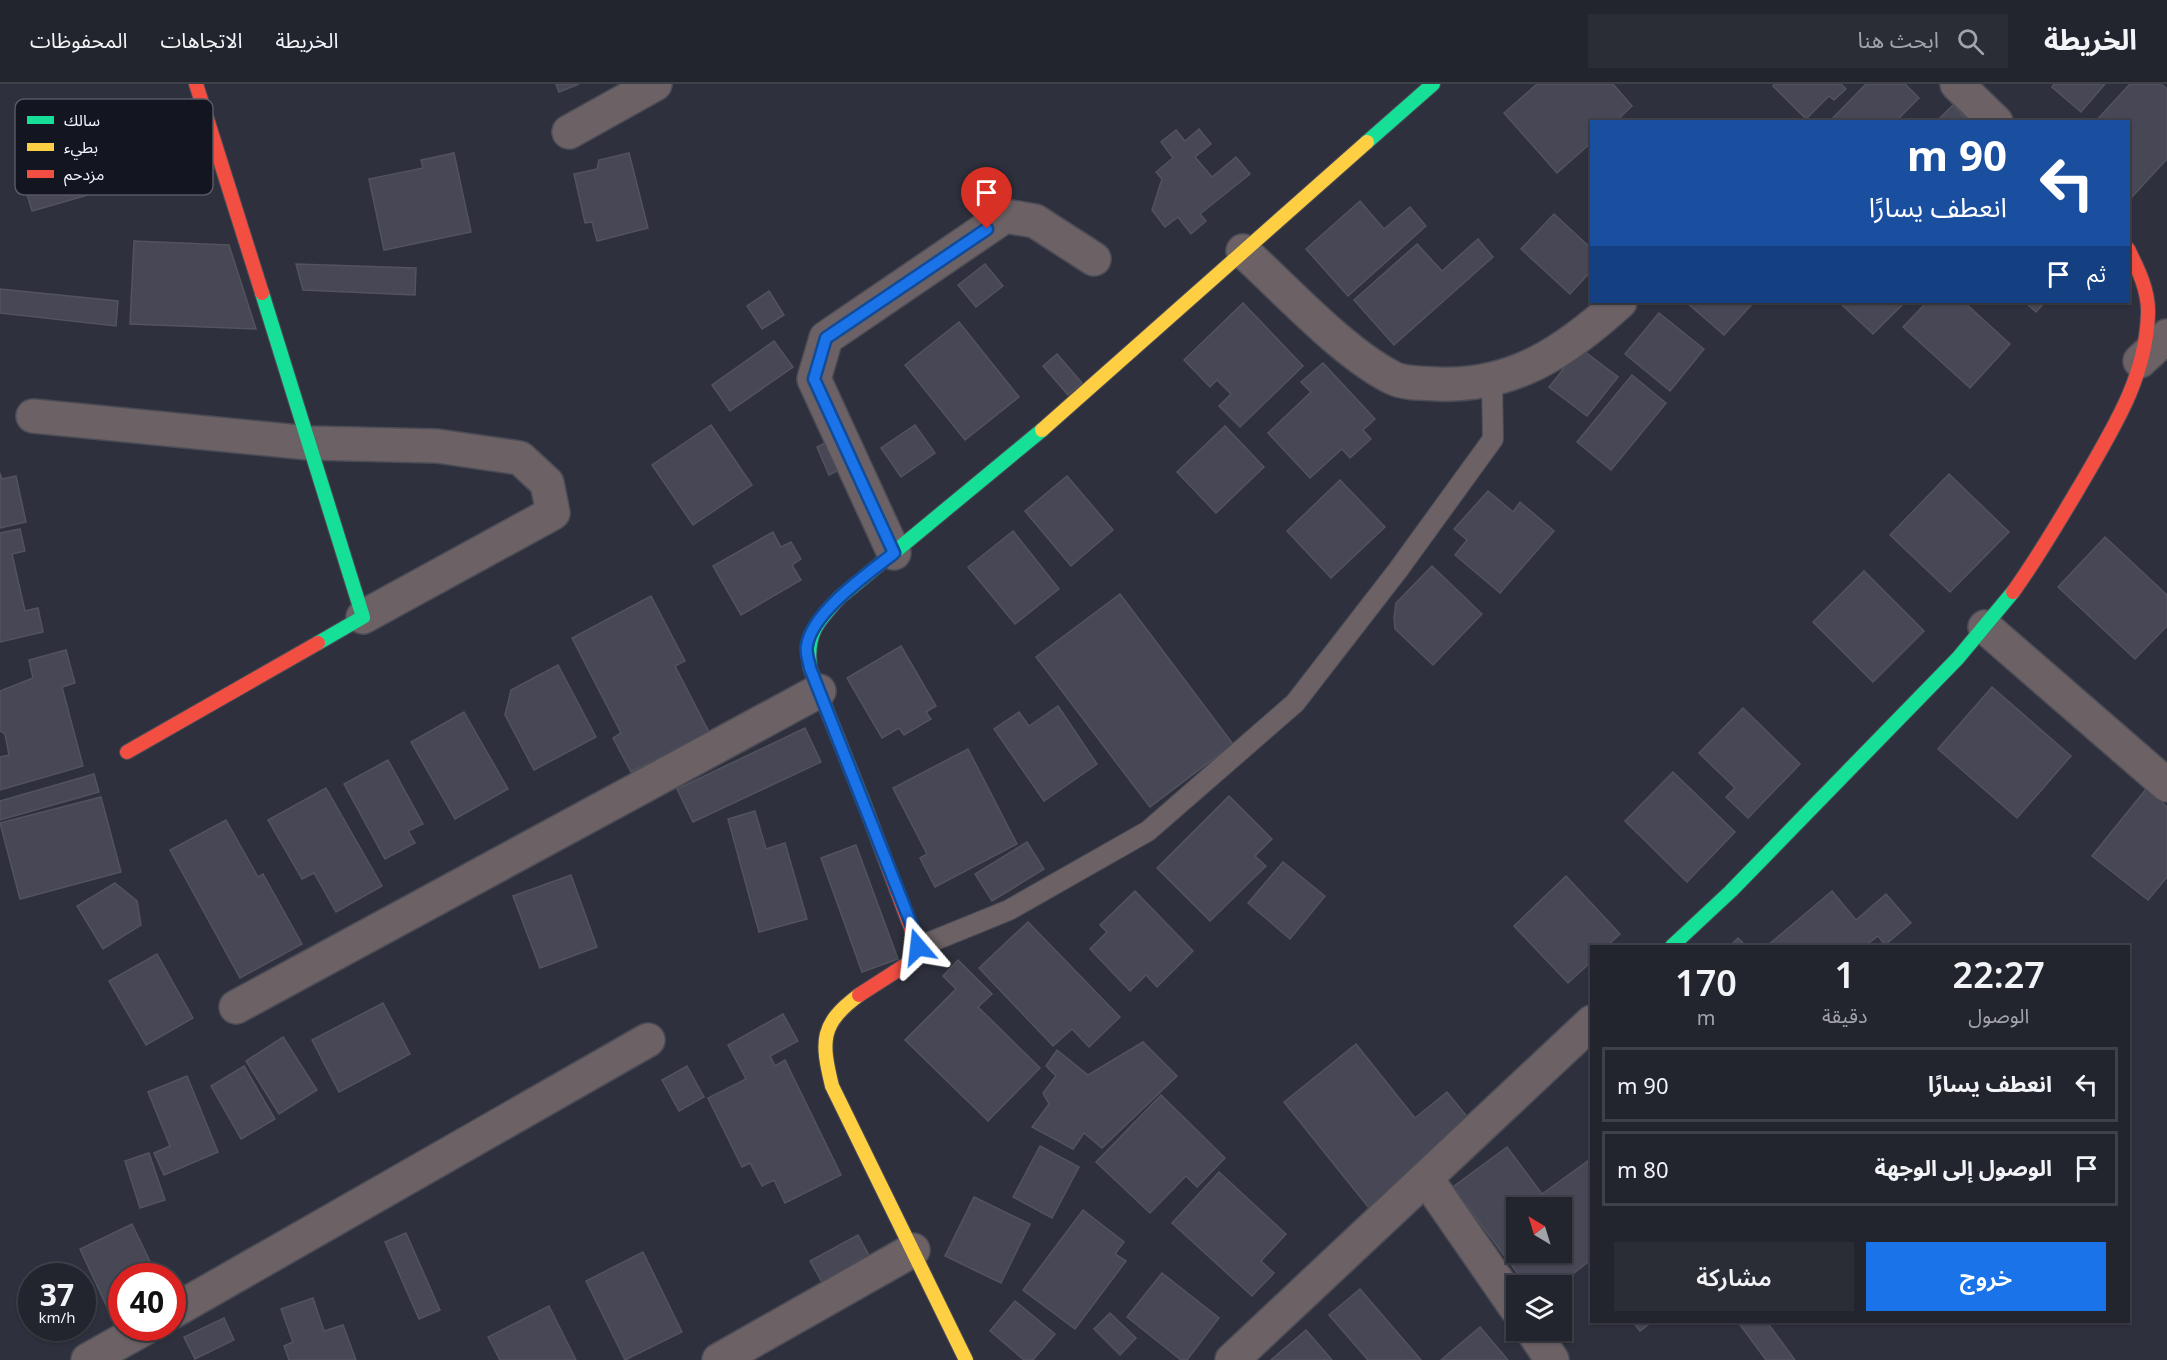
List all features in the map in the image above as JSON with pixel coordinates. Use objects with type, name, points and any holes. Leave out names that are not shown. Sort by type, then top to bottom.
[{"type":"street","points":[[196,84],[201,99]]},
{"type":"street","points":[[569,132],[656,84]]},
{"type":"street","points":[[966,1360],[832,1086],[825,1055],[826,1031],[837,1012],[915,959],[918,947],[916,936],[810,668],[806,645],[816,625],[840,597],[1087,393],[1243,251],[1433,84]]},
{"type":"street","points":[[1957,84],[1994,120]]},
{"type":"street","points":[[213,138],[363,617]]},
{"type":"street","points":[[894,553],[814,379],[826,338],[1005,216],[1035,221],[1094,259]]},
{"type":"street","points":[[1243,251],[1349,349],[1395,379],[1460,385],[1492,381],[1552,355],[1587,332],[1619,303]]},
{"type":"street","points":[[1673,945],[1731,891],[1958,658],[1985,627],[2041,553],[2127,404],[2140,361],[2148,313],[2141,274],[2130,253]]},
{"type":"street","points":[[2140,361],[2167,336]]},
{"type":"street","points":[[33,416],[309,443],[436,446],[520,458],[547,483],[553,513],[363,617],[127,752]]},
{"type":"street","points":[[1985,627],[2167,785]]},
{"type":"street","points":[[236,1007],[819,691]]},
{"type":"street","points":[[1232,1360],[1590,1024]]},
{"type":"street","points":[[186,1304],[648,1040]]},
{"type":"street","points":[[1426,1178],[1506,1294]]},
{"type":"street","points":[[719,1360],[913,1250]]},
{"type":"street","points":[[88,1360],[122,1341]]},
{"type":"street","points":[[1539,1341],[1552,1360]]},
{"type":"lane","points":[[918,947],[1009,910],[1148,831],[1295,703],[1398,570],[1493,440],[1492,381]]},
{"type":"building","points":[[556,84],[579,84],[559,92]]},
{"type":"building","points":[[1537,84],[1613,84],[1632,106],[1617,120],[1590,120],[1590,144],[1557,173],[1504,113]]},
{"type":"building","points":[[1774,84],[1841,84],[1846,89],[1834,100],[1829,96],[1806,119],[1773,86]]},
{"type":"building","points":[[1866,84],[1905,84],[1919,98],[1897,120],[1831,120]]},
{"type":"building","points":[[2054,84],[2105,84],[2081,112],[2052,87]]},
{"type":"building","points":[[2130,84],[2161,84],[2167,89],[2167,159],[2130,199],[2130,120],[2097,120]]},
{"type":"building","points":[[1953,105],[1967,120],[1938,120]]},
{"type":"building","points":[[1199,129],[1211,144],[1195,157],[1212,177],[1236,157],[1250,174],[1200,214],[1206,221],[1191,234],[1178,217],[1165,227],[1152,210],[1162,179],[1156,172],[1173,158],[1161,142],[1176,130],[1185,141]]},
{"type":"building","points":[[454,153],[471,232],[384,250],[369,179],[423,168],[421,160]]},
{"type":"building","points":[[629,153],[648,228],[597,241],[592,222],[585,223],[574,174],[597,169],[599,160]]},
{"type":"building","points":[[27,195],[88,195],[32,211]]},
{"type":"building","points":[[1360,201],[1384,229],[1410,207],[1426,226],[1348,296],[1306,249]]},
{"type":"building","points":[[1554,214],[1590,247],[1590,272],[1570,294],[1521,249]]},
{"type":"building","points":[[1478,239],[1493,257],[1394,345],[1354,300],[1417,244],[1442,271]]},
{"type":"building","points":[[134,241],[229,245],[256,329],[130,324]]},
{"type":"building","points":[[296,264],[416,268],[415,295],[303,290]]},
{"type":"building","points":[[985,264],[1003,286],[976,307],[958,285]]},
{"type":"building","points":[[0,289],[118,301],[116,326],[0,313]]},
{"type":"building","points":[[769,291],[784,315],[762,329],[747,306]]},
{"type":"building","points":[[1243,303],[1303,366],[1240,427],[1219,406],[1231,394],[1217,380],[1210,387],[1184,360]]},
{"type":"building","points":[[1687,303],[1753,303],[1724,335]]},
{"type":"building","points":[[1840,303],[1904,303],[1873,334]]},
{"type":"building","points":[[1926,303],[1965,303],[2010,344],[1970,388],[1903,327]]},
{"type":"building","points":[[2026,303],[2044,303],[2036,312]]},
{"type":"building","points":[[1659,313],[1704,349],[1670,391],[1625,354]]},
{"type":"building","points":[[959,322],[1019,397],[965,440],[905,365]]},
{"type":"building","points":[[774,341],[793,367],[730,411],[712,385]]},
{"type":"building","points":[[1580,348],[1618,377],[1587,416],[1549,387]]},
{"type":"building","points":[[1057,354],[1082,383],[1068,395],[1043,366]]},
{"type":"building","points":[[1323,363],[1375,419],[1363,430],[1371,439],[1350,458],[1342,449],[1310,478],[1268,433],[1311,392],[1301,382]]},
{"type":"building","points":[[1632,375],[1666,403],[1611,470],[1577,442]]},
{"type":"building","points":[[711,425],[752,485],[693,525],[652,465]]},
{"type":"building","points":[[915,425],[935,453],[901,477],[881,448]]},
{"type":"building","points":[[1225,426],[1264,467],[1216,513],[1177,472]]},
{"type":"building","points":[[829,441],[841,469],[829,475],[817,447]]},
{"type":"building","points":[[0,473],[2,479],[16,476],[26,522],[0,528]]},
{"type":"building","points":[[1949,474],[2009,532],[1950,592],[1890,535]]},
{"type":"building","points":[[1067,476],[1113,530],[1071,566],[1025,511]]},
{"type":"building","points":[[1340,480],[1385,527],[1331,578],[1287,531]]},
{"type":"building","points":[[1488,491],[1513,512],[1520,502],[1554,531],[1500,593],[1455,555],[1467,540],[1454,529]]},
{"type":"building","points":[[20,529],[25,551],[12,554],[25,611],[38,608],[43,632],[0,642],[0,533]]},
{"type":"building","points":[[1013,531],[1059,589],[1015,624],[968,567]]},
{"type":"building","points":[[773,532],[781,547],[791,542],[801,559],[792,565],[801,580],[741,615],[713,566]]},
{"type":"building","points":[[2105,537],[2167,595],[2167,626],[2135,659],[2058,587]]},
{"type":"building","points":[[1432,566],[1482,614],[1433,665],[1395,629],[1394,618],[1396,603]]},
{"type":"building","points":[[1864,571],[1924,631],[1873,682],[1813,622]]},
{"type":"building","points":[[1120,594],[1233,744],[1150,807],[1036,657]]},
{"type":"building","points":[[651,596],[685,661],[675,666],[709,732],[631,772],[613,738],[621,733],[572,638]]},
{"type":"building","points":[[901,646],[936,706],[926,712],[931,719],[904,735],[899,728],[882,738],[847,678]]},
{"type":"building","points":[[66,650],[75,683],[62,687],[83,766],[0,790],[0,757],[9,755],[5,734],[0,731],[0,691],[33,678],[29,660]]},
{"type":"building","points":[[558,665],[596,737],[534,770],[505,715],[511,690]]},
{"type":"building","points":[[1992,687],[2071,756],[2017,818],[1938,749]]},
{"type":"building","points":[[1058,706],[1097,764],[1044,801],[994,729],[1019,712],[1029,726]]},
{"type":"building","points":[[1743,708],[1800,764],[1748,818],[1726,797],[1735,788],[1699,753]]},
{"type":"building","points":[[464,712],[508,789],[455,819],[411,742]]},
{"type":"building","points":[[805,728],[821,762],[693,822],[677,789]]},
{"type":"building","points":[[968,749],[1017,844],[935,887],[920,858],[927,854],[893,788]]},
{"type":"building","points":[[388,760],[423,824],[408,831],[415,843],[385,859],[344,784]]},
{"type":"building","points":[[1673,772],[1735,832],[1687,882],[1625,821]]},
{"type":"building","points":[[94,774],[99,792],[0,820],[0,801]]},
{"type":"building","points":[[326,788],[382,886],[336,912],[314,873],[302,879],[268,820]]},
{"type":"building","points":[[2146,789],[2167,807],[2167,877],[2148,900],[2092,856]]},
{"type":"building","points":[[1229,796],[1272,839],[1255,856],[1266,866],[1210,921],[1157,868]]},
{"type":"building","points":[[101,797],[121,872],[20,899],[0,823]]},
{"type":"building","points":[[755,811],[766,849],[785,843],[807,919],[759,932],[728,819]]},
{"type":"building","points":[[226,820],[258,877],[263,874],[302,944],[240,978],[170,850]]},
{"type":"building","points":[[1027,842],[1044,869],[992,901],[975,874]]},
{"type":"building","points":[[856,845],[898,959],[862,972],[821,858]]},
{"type":"building","points":[[1283,862],[1325,896],[1290,939],[1248,903]]},
{"type":"building","points":[[571,875],[597,947],[540,968],[513,896]]},
{"type":"building","points":[[1566,876],[1620,934],[1608,945],[1590,945],[1590,963],[1568,983],[1514,926]]},
{"type":"building","points":[[115,883],[137,901],[141,925],[103,949],[77,906]]},
{"type":"building","points":[[1135,891],[1193,951],[1157,987],[1146,975],[1130,991],[1090,949],[1107,932],[1100,925]]},
{"type":"building","points":[[1832,891],[1856,920],[1886,894],[1911,923],[1885,945],[1878,936],[1866,945],[1768,945]]},
{"type":"building","points":[[1028,922],[1120,1017],[1089,1047],[1072,1029],[1053,1046],[979,968]]},
{"type":"building","points":[[1738,938],[1745,945],[1731,945]]},
{"type":"building","points":[[157,954],[193,1018],[146,1045],[109,981]]},
{"type":"building","points":[[958,960],[992,994],[978,1007],[1040,1068],[988,1121],[905,1040],[956,989],[943,976]]},
{"type":"building","points":[[383,1003],[410,1054],[339,1092],[312,1040]]},
{"type":"building","points":[[783,1014],[798,1041],[770,1056],[775,1066],[785,1060],[841,1175],[785,1203],[774,1180],[762,1186],[750,1163],[742,1167],[708,1098],[746,1079],[728,1045]]},
{"type":"building","points":[[283,1037],[317,1090],[279,1114],[246,1061]]},
{"type":"building","points":[[1143,1042],[1177,1076],[1102,1148],[1084,1133],[1073,1149],[1032,1127],[1049,1104],[1043,1093],[1056,1076],[1046,1066],[1057,1050],[1088,1075]]},
{"type":"building","points":[[1356,1044],[1415,1118],[1447,1092],[1473,1124],[1369,1208],[1284,1102]]},
{"type":"building","points":[[244,1066],[275,1119],[241,1139],[211,1086]]},
{"type":"building","points":[[687,1066],[704,1097],[679,1111],[662,1080]]},
{"type":"building","points":[[187,1076],[218,1152],[164,1175],[154,1153],[170,1146],[148,1092]]},
{"type":"building","points":[[1161,1095],[1225,1158],[1197,1187],[1186,1176],[1150,1213],[1096,1162]]},
{"type":"building","points":[[1040,1146],[1079,1167],[1052,1218],[1013,1197]]},
{"type":"building","points":[[1507,1147],[1542,1194],[1590,1159],[1590,1261],[1571,1275],[1519,1275],[1510,1263],[1572,1263],[1572,1197],[1506,1197],[1506,1258],[1453,1187]]},
{"type":"building","points":[[149,1153],[165,1200],[140,1208],[125,1161]]},
{"type":"building","points":[[1219,1172],[1286,1234],[1261,1261],[1274,1273],[1252,1296],[1172,1223]]},
{"type":"building","points":[[974,1197],[1030,1224],[1001,1283],[945,1256]]},
{"type":"building","points":[[1083,1210],[1124,1242],[1115,1254],[1126,1261],[1075,1329],[1023,1290]]},
{"type":"building","points":[[132,1224],[151,1263],[108,1263],[108,1309],[96,1283],[96,1263],[87,1263],[80,1249]]},
{"type":"building","points":[[406,1233],[440,1310],[419,1319],[385,1242]]},
{"type":"building","points":[[858,1235],[871,1259],[823,1284],[810,1261]]},
{"type":"building","points":[[643,1252],[682,1332],[625,1360],[586,1281]]},
{"type":"building","points":[[1162,1273],[1219,1318],[1187,1360],[1181,1360],[1127,1317]]},
{"type":"building","points":[[1360,1289],[1421,1360],[1368,1360],[1329,1315]]},
{"type":"building","points":[[313,1298],[324,1331],[343,1325],[356,1360],[289,1360],[284,1346],[293,1342],[281,1309]]},
{"type":"building","points":[[1015,1301],[1055,1334],[1033,1360],[1024,1360],[990,1331]]},
{"type":"building","points":[[549,1306],[576,1360],[500,1360],[488,1337]]},
{"type":"building","points":[[1110,1313],[1136,1338],[1120,1355],[1094,1329]]},
{"type":"building","points":[[224,1318],[234,1340],[195,1359],[186,1341],[186,1336]]},
{"type":"building","points":[[1634,1323],[1651,1323],[1640,1331]]},
{"type":"building","points":[[1739,1323],[1768,1323],[1795,1360],[1766,1360]]},
{"type":"building","points":[[1480,1327],[1508,1360],[1441,1360]]},
{"type":"building","points":[[1306,1330],[1332,1360],[1271,1360]]},
{"type":"traffic: fast","points":[[1367,142],[1433,84]]},
{"type":"traffic: fast","points":[[262,293],[363,617],[318,643]]},
{"type":"traffic: fast","points":[[867,811],[810,668],[810,646],[815,629],[840,597],[1042,430]]},
{"type":"traffic: fast","points":[[1673,945],[1731,891],[1958,658],[2013,592]]},
{"type":"traffic: slow","points":[[1042,430],[1367,142]]},
{"type":"traffic: slow","points":[[859,995],[837,1015],[827,1035],[826,1057],[832,1086],[966,1360]]},
{"type":"traffic: jam","points":[[196,84],[201,99]]},
{"type":"traffic: jam","points":[[213,138],[262,293]]},
{"type":"traffic: jam","points":[[2013,592],[2050,537],[2095,460],[2117,421],[2135,380],[2146,337],[2148,305],[2142,280],[2130,253]]},
{"type":"traffic: jam","points":[[127,752],[318,643]]},
{"type":"traffic: jam","points":[[859,995],[915,959],[918,947],[867,811]]},
{"type":"route","points":[[918,947],[916,936],[810,668],[806,645],[816,625],[840,597],[894,553],[814,379],[826,338],[987,229]]}]
